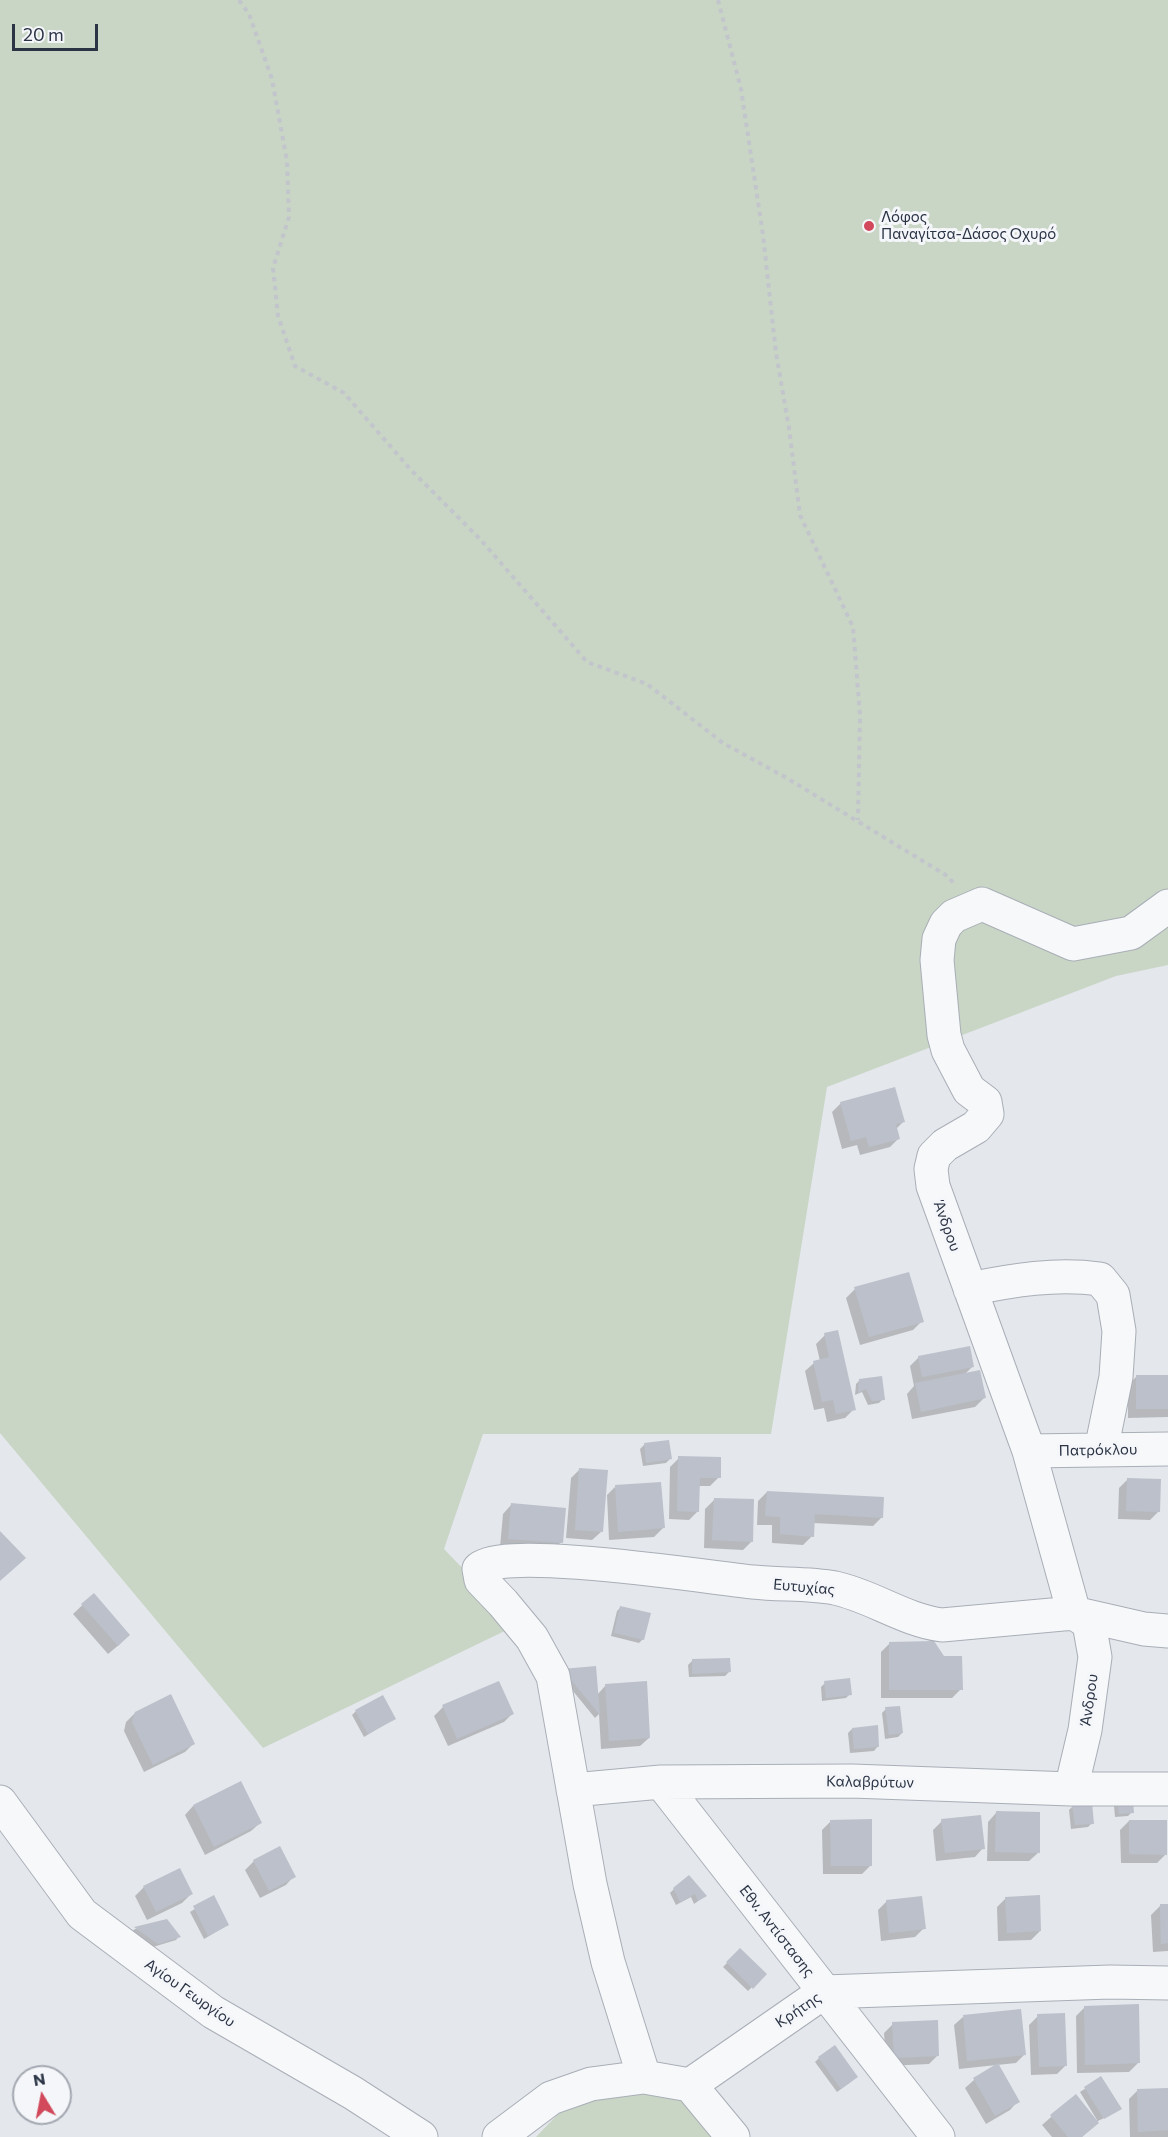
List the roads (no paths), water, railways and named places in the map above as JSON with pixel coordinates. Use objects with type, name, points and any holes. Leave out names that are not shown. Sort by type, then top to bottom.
[{"type":"street","name":"Άνδρου","points":[[1071,1789],[1085,1730],[1095,1657],[1089,1623],[1074,1613],[1029,1451],[933,1186],[931,1169],[934,1156],[945,1145],[976,1127],[987,1114],[985,1102],[969,1090],[948,1050],[944,1035],[937,960],[939,939],[946,924],[954,916],[982,904],[1073,944],[1131,933],[1168,906]]},
{"type":"street","points":[[970,1289],[1010,1280],[1074,1276],[1100,1280],[1113,1295],[1119,1331],[1116,1377],[1101,1450]]},
{"type":"street","name":"Πατρόκλου","points":[[1029,1451],[1168,1449]]},
{"type":"street","name":"Ευτυχίας","points":[[573,1790],[553,1676],[532,1638],[481,1580],[479,1573],[483,1565],[506,1560],[557,1560],[756,1583],[831,1588],[854,1593],[926,1623],[942,1624],[1074,1613],[1144,1629],[1168,1631]]},
{"type":"street","name":"Καλαβρύτων","points":[[573,1790],[661,1782],[852,1781],[1071,1789],[1168,1789]]},
{"type":"street","name":"Εθν. Αντίστασης","points":[[661,1782],[938,2137]]},
{"type":"street","points":[[573,1790],[590,1884],[608,1962],[644,2077]]},
{"type":"street","name":"Αγίου Γεωργίου","points":[[0,1802],[82,1914],[213,2012],[353,2093],[421,2137]]},
{"type":"street","name":"Κρήτης","points":[[690,2085],[824,1992],[1110,1982],[1168,1983]]},
{"type":"street","points":[[499,2137],[551,2098],[591,2084],[644,2077],[690,2085],[733,2137]]},
{"type":"place","name":"Λόφος Παναγίτσα-Δάσος Οχυρό","points":[[869,226]]}]
